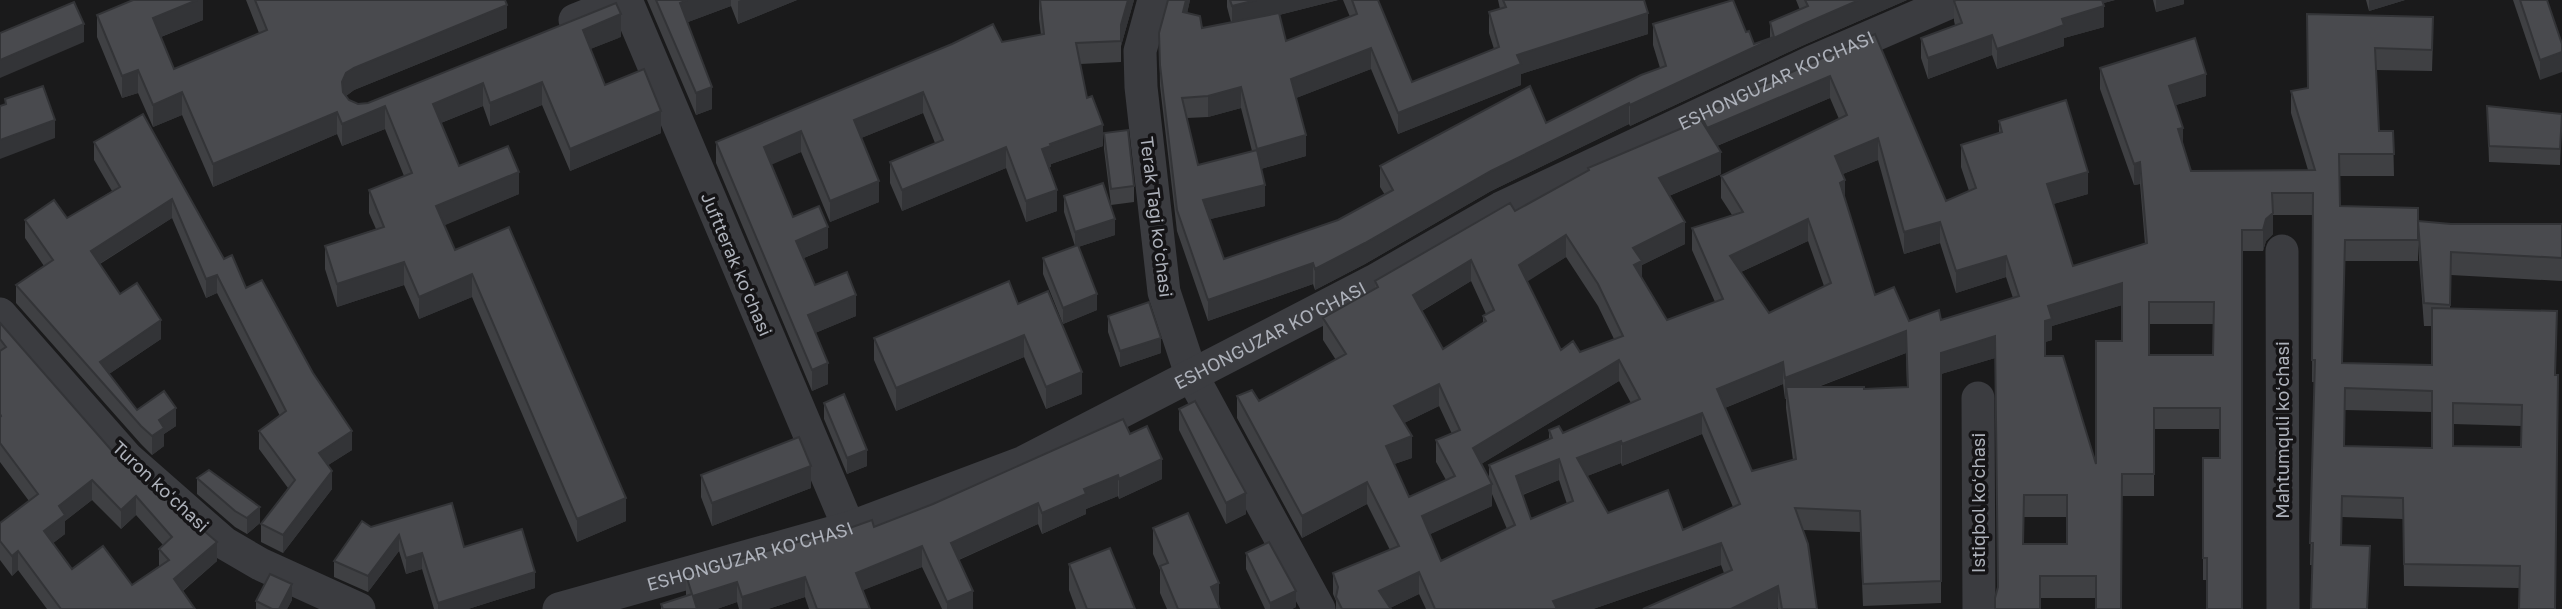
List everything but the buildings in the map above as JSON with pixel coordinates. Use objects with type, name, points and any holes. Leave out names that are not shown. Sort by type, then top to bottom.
[{"type":"street","points":[[550,31],[626,0]]},
{"type":"street","name":"Juftterak koʻchasi","points":[[626,0],[849,528]]},
{"type":"street","name":"Terak Tagi koʻchasi","points":[[1154,0],[1140,51],[1141,87],[1164,292],[1191,374],[1320,609]]},
{"type":"street","name":"ESHONGUZAR KO'CHASI","points":[[559,609],[849,528],[1024,462],[1374,282],[1501,208],[1812,62],[1955,0]]},
{"type":"street","name":"Mahtumquli koʻchasi","points":[[2282,251],[2283,609]]},
{"type":"street","name":"Turon koʻchasi","points":[[0,314],[127,458],[224,543],[260,564],[359,609]]},
{"type":"street","name":"Istiqbol koʻchasi","points":[[1978,398],[1979,609]]}]
